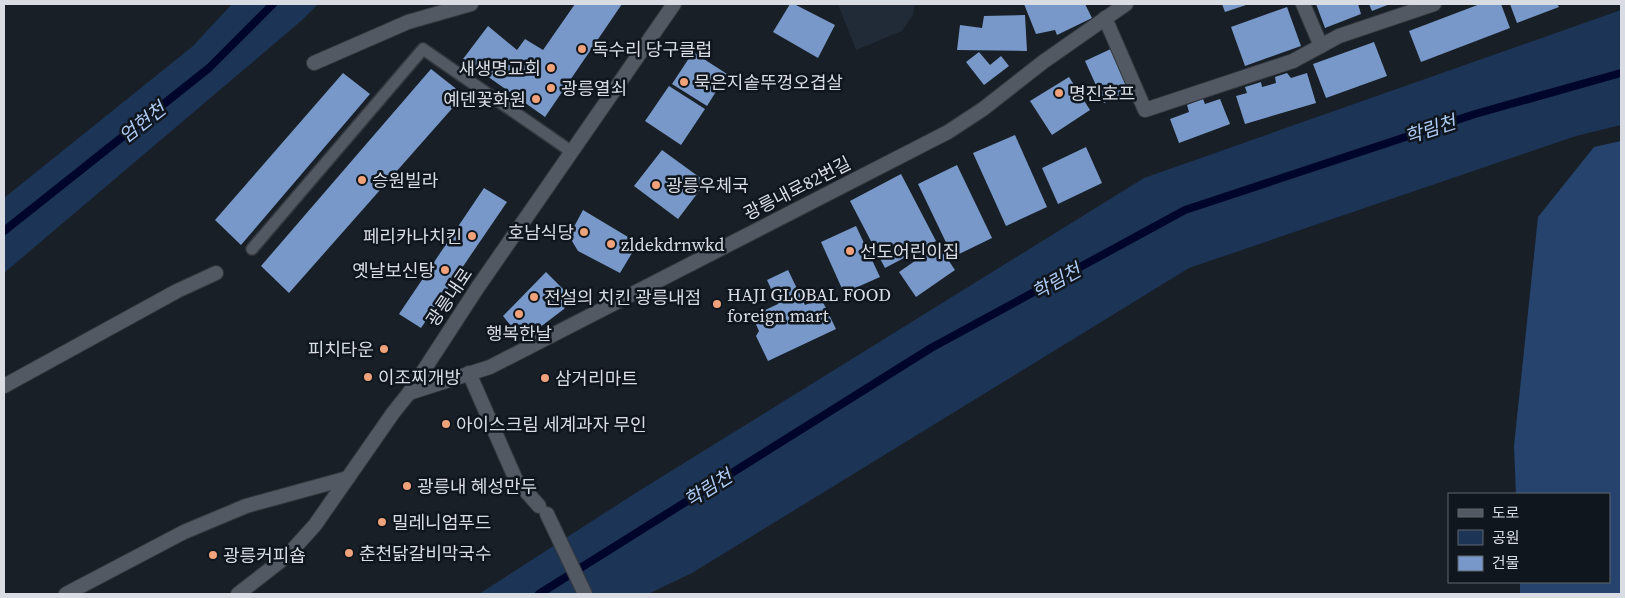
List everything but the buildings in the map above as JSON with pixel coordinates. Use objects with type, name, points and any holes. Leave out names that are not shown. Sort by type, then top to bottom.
[{"type":"street","points":[[314,63],[408,22],[471,4]]},
{"type":"street","name":"광릉내로","points":[[238,594],[287,556],[315,525],[393,412],[409,393],[478,287],[674,4]]},
{"type":"street","name":"광릉내로82번길","points":[[409,393],[469,374],[498,362],[948,132],[983,110],[1042,62],[1126,4]]},
{"type":"street","points":[[1303,4],[1321,46]]},
{"type":"street","points":[[1105,18],[1145,110],[1293,61],[1339,36],[1434,4]]},
{"type":"street","points":[[4,386],[177,291],[216,274]]},
{"type":"street","points":[[469,374],[516,480],[543,510],[585,594]]},
{"type":"street","points":[[66,594],[184,532],[228,513],[246,506],[348,478]]},
{"type":"lane","points":[[252,249],[423,49],[572,152]]},
{"type":"shaded area","points":[[838,4],[915,4],[913,15],[902,31],[856,50]]},
{"type":"shaded area","points":[[1621,141],[1621,594],[1520,594],[1520,583],[1610,583],[1610,493],[1516,493],[1514,446],[1538,217],[1594,147]]},
{"type":"green space","points":[[232,4],[318,4],[301,21],[4,273],[4,198],[193,46]]},
{"type":"green space","points":[[1621,10],[1621,125],[1576,136],[1189,268],[692,573],[648,594],[479,594],[634,494],[1144,178]]},
{"type":"waterway","name":"엄현천","points":[[4,231],[209,68],[273,4]]},
{"type":"waterway","name":"학림천","points":[[539,594],[931,348],[1185,210],[1475,114],[1621,73]]},
{"type":"place","name":"독수리 당구클럽","points":[[582,49]]},
{"type":"place","name":"새생명교회","points":[[551,68]]},
{"type":"place","name":"묵은지솥뚜껑오겹살","points":[[684,82]]},
{"type":"place","name":"광릉열쇠","points":[[551,88]]},
{"type":"place","name":"명진호프","points":[[1059,93]]},
{"type":"place","name":"예덴꽃화원","points":[[536,99]]},
{"type":"place","name":"승원빌라","points":[[362,180]]},
{"type":"place","name":"광릉우체국","points":[[656,185]]},
{"type":"place","name":"호남식당","points":[[584,232]]},
{"type":"place","name":"페리카나치킨","points":[[472,236]]},
{"type":"place","name":"zldekdrnwkd","points":[[611,244]]},
{"type":"place","name":"선도어린이집","points":[[850,251]]},
{"type":"place","name":"옛날보신탕","points":[[445,270]]},
{"type":"place","name":"전설의 치킨 광릉내점","points":[[534,297]]},
{"type":"place","name":"HAJI GLOBAL FOOD foreign mart","points":[[717,304]]},
{"type":"place","name":"행복한날","points":[[519,314]]},
{"type":"place","name":"피치타운","points":[[384,349]]},
{"type":"place","name":"이조찌개방","points":[[368,377]]},
{"type":"place","name":"삼거리마트","points":[[545,378]]},
{"type":"place","name":"아이스크림 세계과자 무인","points":[[446,424]]},
{"type":"place","name":"광릉내 혜성만두","points":[[407,486]]},
{"type":"place","name":"밀레니엄푸드","points":[[382,522]]},
{"type":"place","name":"춘천닭갈비막국수","points":[[349,553]]},
{"type":"place","name":"광릉커피숍","points":[[213,555]]}]
